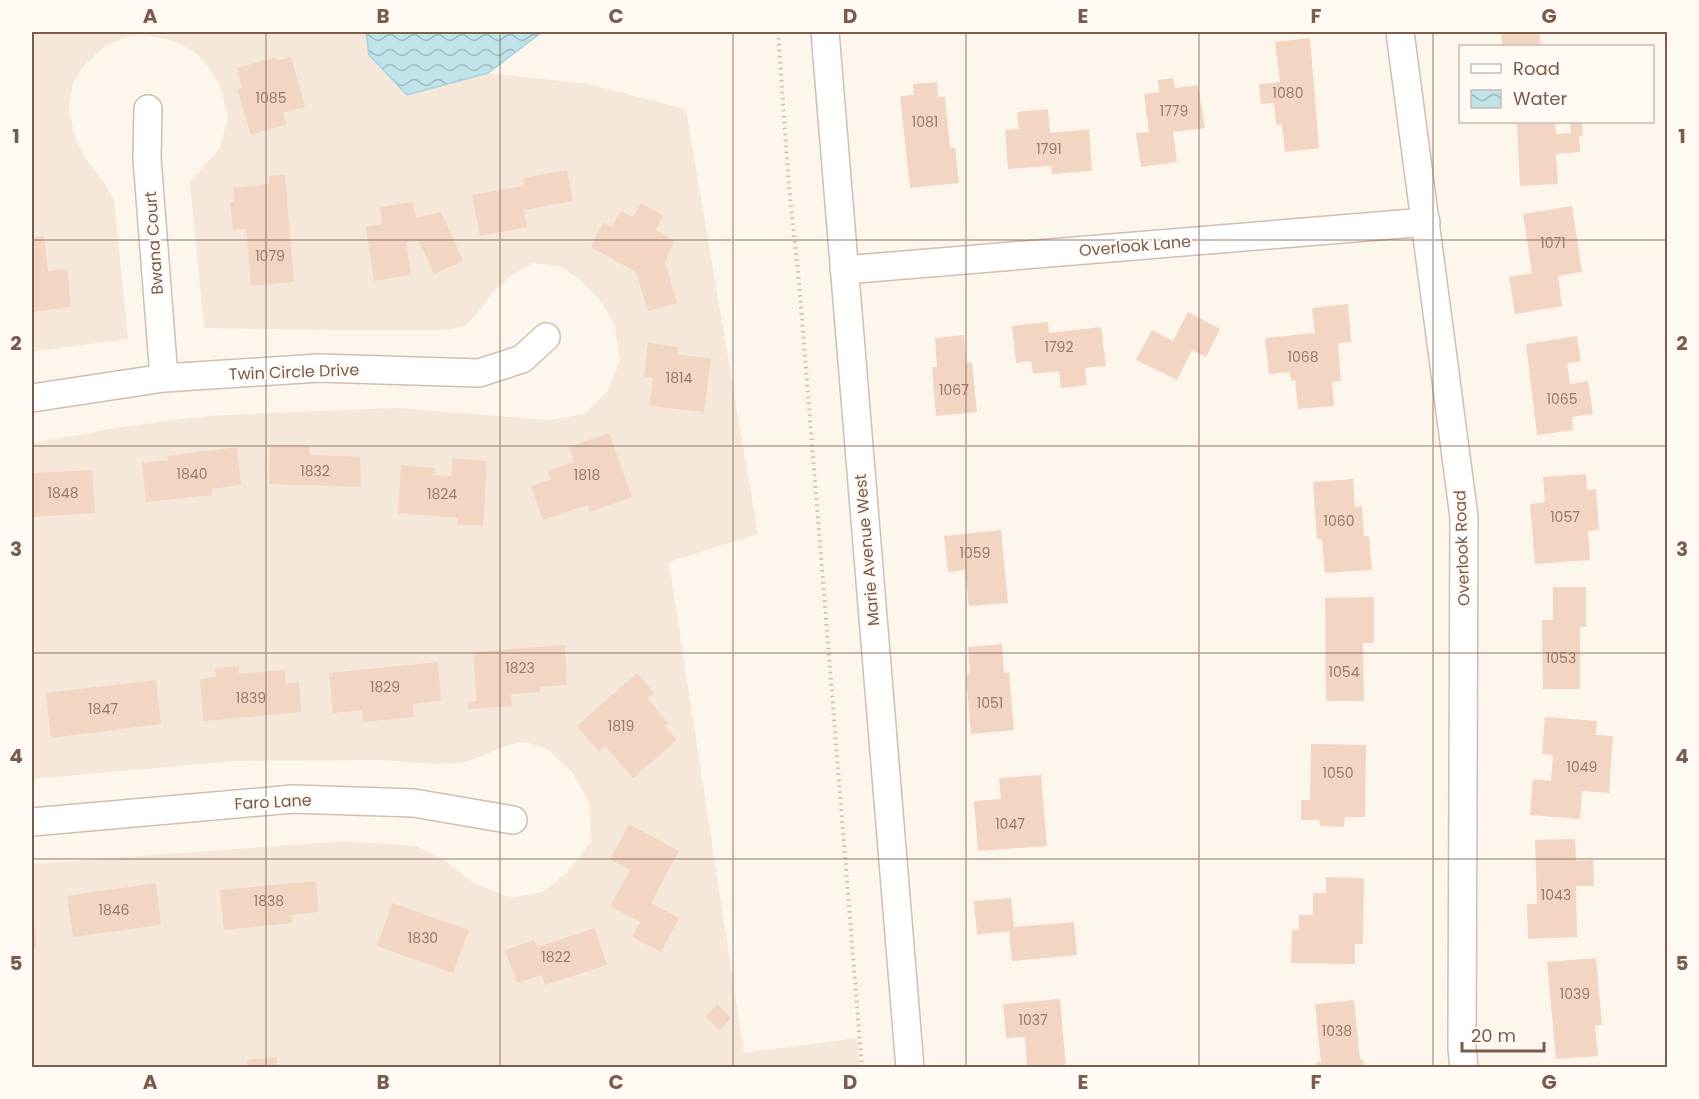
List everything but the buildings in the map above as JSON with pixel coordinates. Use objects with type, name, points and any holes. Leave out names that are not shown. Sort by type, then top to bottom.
[{"type":"street","name":"Marie Avenue West","points":[[825,32],[910,1068]]},
{"type":"street","name":"Overlook Road","points":[[1400,32],[1464,517],[1462,1048],[1464,1068]]},
{"type":"street","name":"Bwana Court","points":[[148,109],[147,158],[164,378]]},
{"type":"street","name":"Overlook Lane","points":[[844,270],[1426,222]]},
{"type":"street","name":"Twin Circle Drive","points":[[32,398],[164,378],[319,368],[479,373],[522,359],[546,337]]},
{"type":"street","name":"Faro Lane","points":[[32,822],[293,799],[414,803],[513,820]]},
{"type":"path","points":[[778,32],[862,1068]]},
{"type":"shaded area","points":[[32,32],[366,32],[369,55],[407,95],[488,73],[588,84],[686,109],[758,534],[669,562],[744,1053],[857,1038],[860,1067],[32,1067],[32,864],[344,841],[416,846],[445,861],[474,883],[511,898],[542,892],[568,872],[591,841],[589,802],[572,772],[546,748],[524,742],[505,746],[460,763],[432,764],[383,760],[235,761],[32,779],[32,443],[127,426],[207,416],[313,411],[398,408],[549,420],[584,414],[607,392],[620,361],[615,326],[600,300],[581,281],[562,267],[533,263],[511,276],[494,291],[464,327],[446,330],[204,328],[190,182],[220,148],[228,116],[219,83],[199,55],[174,41],[144,34],[125,37],[102,48],[83,67],[73,83],[69,108],[74,134],[85,158],[104,182],[114,200],[128,339],[32,352]]},
{"type":"water","points":[[366,32],[542,32],[488,73],[407,95],[369,55]]}]
